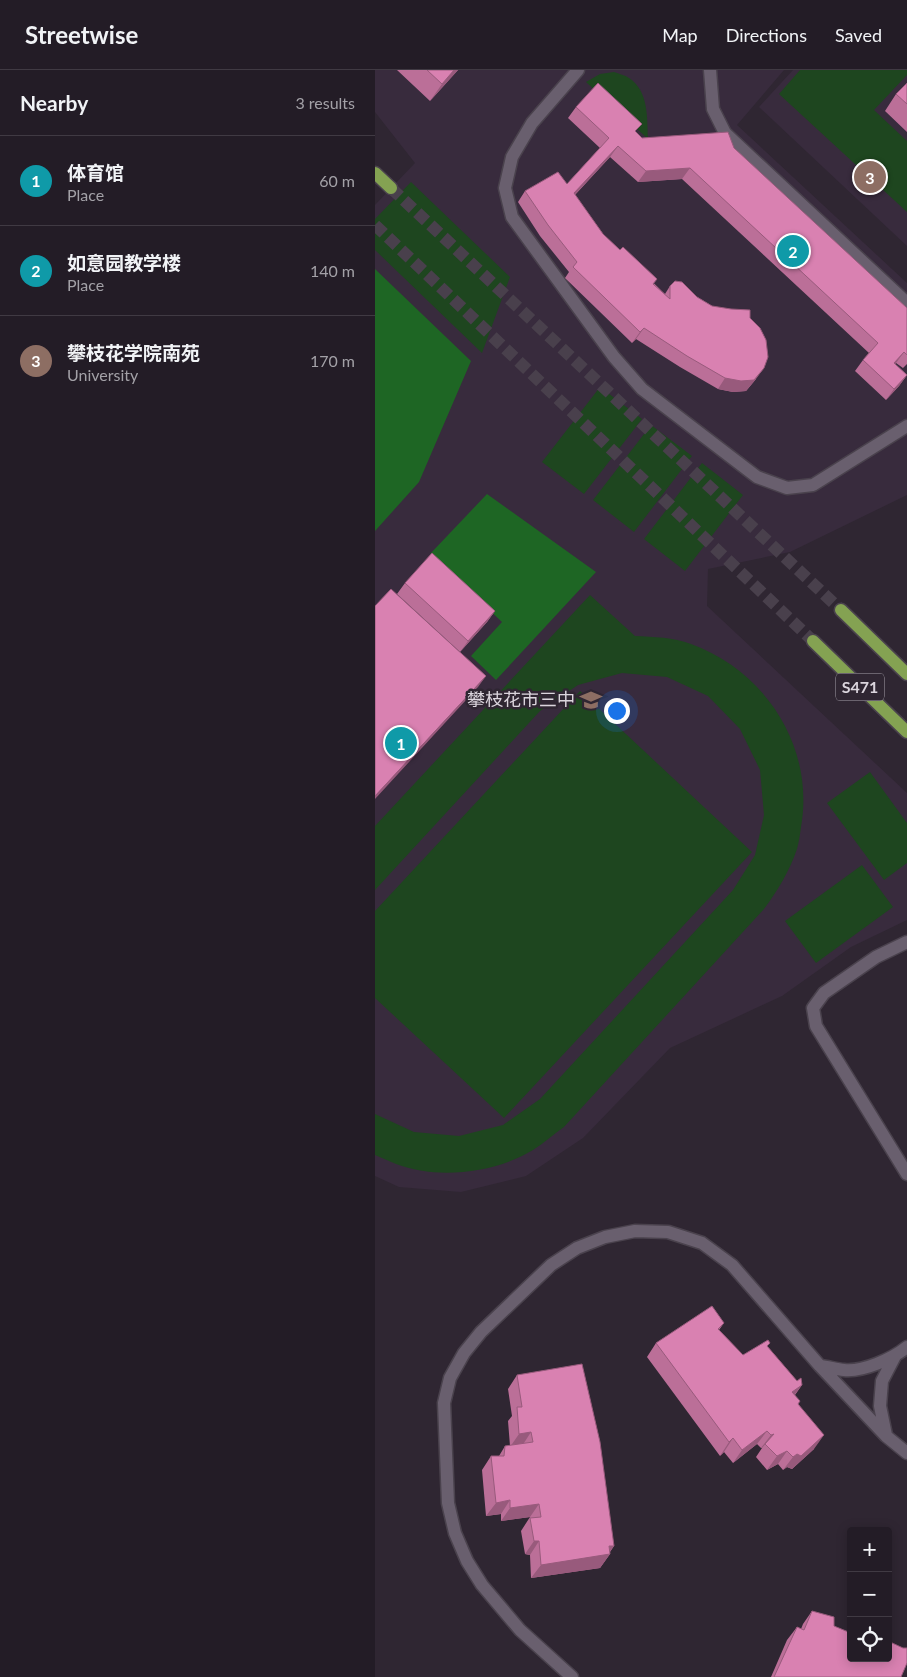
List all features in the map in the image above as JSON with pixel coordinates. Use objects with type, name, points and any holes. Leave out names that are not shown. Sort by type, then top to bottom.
[{"type":"main road","points":[[375,173],[391,188]]},
{"type":"main road","name":"S471","points":[[841,610],[907,674]]},
{"type":"main road","name":"S471","points":[[813,641],[907,732]]},
{"type":"street","points":[[578,70],[532,123],[512,157],[505,188],[512,217],[618,362],[642,389],[757,477],[787,488],[813,485],[907,426]]},
{"type":"street","points":[[710,70],[713,109],[725,133],[907,303]]},
{"type":"street","points":[[907,942],[876,957],[824,993],[813,1008],[816,1026],[907,1174]]},
{"type":"street","points":[[572,1677],[520,1630],[500,1609],[482,1585],[467,1561],[455,1533],[448,1504],[444,1403],[450,1378],[464,1353],[481,1332],[551,1265],[577,1248],[605,1237],[635,1231],[668,1232],[702,1243],[731,1265],[820,1366],[886,1436],[907,1453]]},
{"type":"street","points":[[820,1366],[846,1370],[873,1365],[895,1356],[907,1347]]},
{"type":"street","points":[[886,1436],[880,1406],[882,1381],[895,1356]]},
{"type":"shaded area","name":"攀枝花市三中","points":[[375,70],[784,70],[737,125],[907,283],[907,495],[790,552],[708,569],[707,606],[907,793],[907,920],[851,947],[782,996],[670,1048],[583,1138],[526,1176],[461,1192],[399,1187],[375,1176],[375,205],[415,163],[375,112]]},
{"type":"shaded area","points":[[793,70],[907,70],[907,246],[759,107]]},
{"type":"green space","points":[[800,70],[907,70],[907,75],[874,110],[907,141],[907,212],[779,94]]},
{"type":"green space","points":[[614,72],[624,75],[636,83],[644,97],[648,139],[586,82],[600,74]]},
{"type":"green space","points":[[411,182],[510,277],[482,353],[375,250],[375,219]]},
{"type":"green space","points":[[375,269],[471,361],[419,482],[375,531]]},
{"type":"green space","points":[[600,387],[642,419],[584,494],[542,462]]},
{"type":"green space","points":[[651,425],[692,456],[634,532],[593,500]]},
{"type":"green space","points":[[702,463],[743,495],[685,571],[644,539]]},
{"type":"green space","points":[[487,494],[596,572],[496,680],[471,656],[502,622],[430,554]]},
{"type":"green space","points":[[590,595],[635,636],[656,637],[684,642],[718,656],[742,673],[762,693],[779,716],[792,742],[800,769],[803,798],[797,849],[783,880],[764,909],[564,1127],[533,1150],[518,1158],[484,1169],[448,1173],[430,1172],[396,1164],[375,1155],[375,1114],[414,1132],[459,1136],[503,1125],[540,1099],[733,890],[755,855],[764,815],[760,770],[740,729],[708,696],[667,677],[622,673],[578,685],[540,711],[375,890],[375,826]]},
{"type":"green space","points":[[580,691],[752,852],[504,1118],[375,998],[375,911]]},
{"type":"green space","points":[[870,772],[907,823],[907,863],[884,880],[827,803]]},
{"type":"green space","points":[[862,865],[893,907],[816,963],[785,921]]},
{"type":"building","points":[[427,70],[454,70],[442,84]]},
{"type":"building","points":[[598,83],[642,124],[635,131],[642,138],[728,132],[734,148],[907,308],[907,355],[904,352],[894,363],[907,375],[894,389],[863,360],[878,343],[690,168],[646,171],[618,146],[574,193],[603,234],[620,250],[623,247],[657,279],[653,284],[670,299],[670,286],[675,281],[682,282],[697,297],[712,306],[750,310],[750,318],[760,328],[766,340],[768,357],[764,368],[754,380],[741,381],[725,378],[644,328],[640,332],[573,267],[577,262],[548,225],[525,191],[558,172],[567,184],[609,138],[576,107]]},
{"type":"building","points":[[907,83],[907,104],[896,94]]},
{"type":"building","points":[[432,553],[495,611],[468,641],[405,583]]},
{"type":"building","points":[[391,589],[486,676],[375,796],[375,606]]},
{"type":"building","points":[[712,1306],[724,1323],[718,1329],[743,1355],[768,1340],[770,1343],[767,1346],[797,1381],[801,1378],[802,1385],[792,1392],[800,1401],[798,1404],[824,1435],[801,1456],[797,1454],[793,1457],[787,1451],[777,1456],[765,1444],[774,1434],[771,1435],[767,1431],[742,1450],[733,1438],[729,1442],[656,1343]]},
{"type":"building","points":[[582,1364],[600,1442],[614,1546],[609,1546],[610,1554],[541,1565],[539,1541],[534,1541],[530,1518],[541,1517],[539,1504],[510,1508],[510,1500],[496,1503],[491,1456],[504,1456],[505,1446],[533,1442],[531,1432],[519,1434],[517,1407],[522,1407],[517,1375]]},
{"type":"building","points":[[812,1611],[834,1617],[834,1626],[847,1631],[847,1662],[892,1662],[892,1643],[907,1648],[907,1663],[901,1677],[774,1677],[797,1627],[804,1630]]},
{"type":"tunnel","points":[[391,188],[841,610]]},
{"type":"tunnel","points":[[375,225],[813,641]]},
{"type":"place","name":"攀枝花学院南苑","points":[[870,177]]},
{"type":"place","name":"如意园教学楼","points":[[793,251]]},
{"type":"place","name":"攀枝花市三中","points":[[591,700]]},
{"type":"place","name":"体育馆","points":[[401,743]]}]
